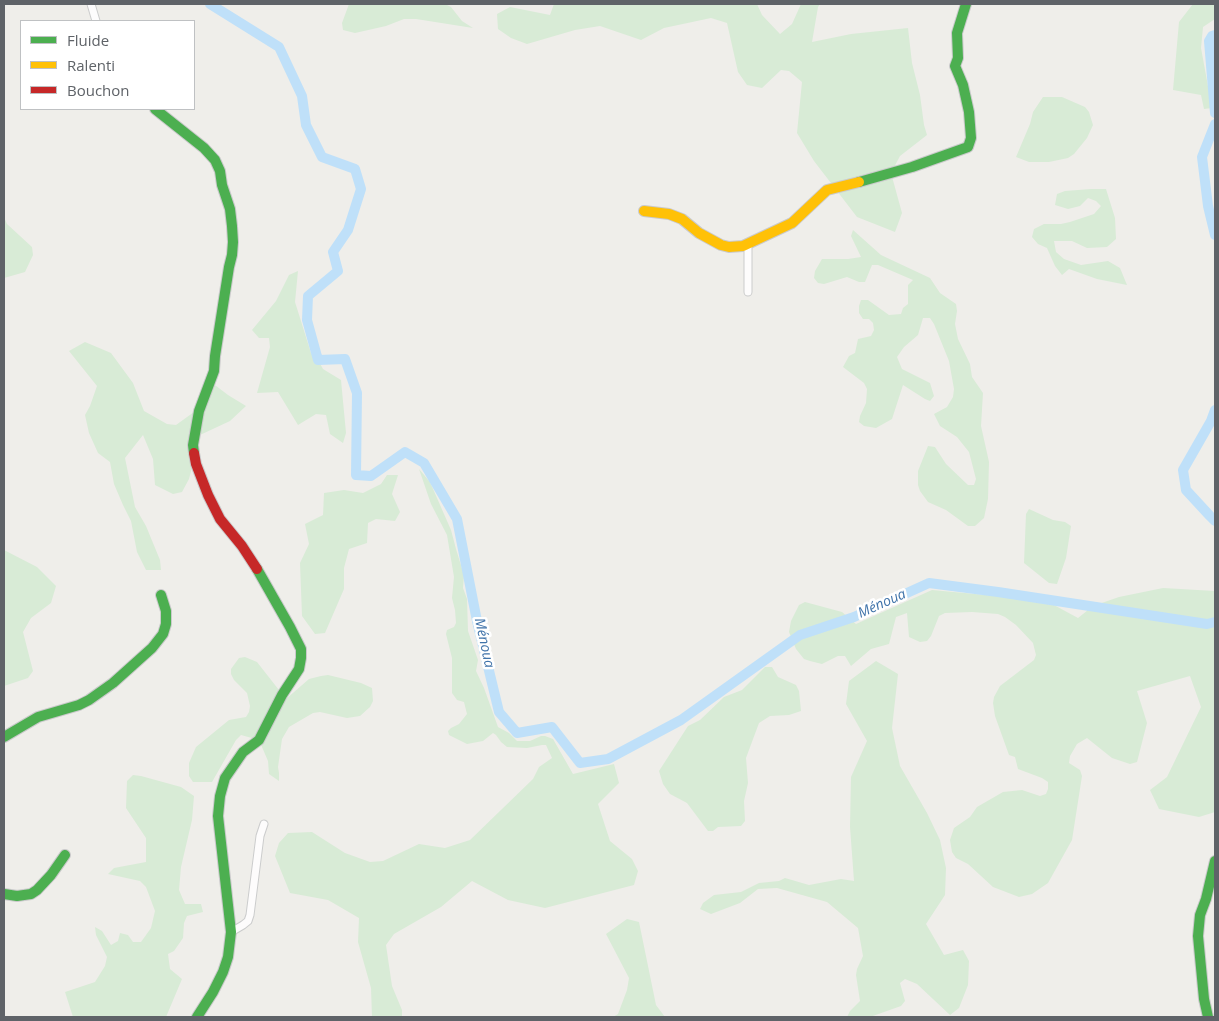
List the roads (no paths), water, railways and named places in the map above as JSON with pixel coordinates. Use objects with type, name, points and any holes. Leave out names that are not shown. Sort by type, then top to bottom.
[{"type":"street","points":[[91,4],[96,20]]},
{"type":"street","points":[[644,211],[670,214],[682,219],[699,233],[721,245],[729,247],[748,244],[792,223],[827,190],[912,167],[968,147],[972,138],[969,112],[963,85],[956,66],[958,58],[957,33],[966,4]]},
{"type":"street","points":[[156,110],[204,148],[215,160],[220,170],[222,185],[230,209],[232,226],[232,255],[214,371],[199,411],[195,429],[193,445],[196,464],[220,519],[254,562],[301,648],[299,669],[282,694],[265,730],[259,740],[243,752],[225,778],[220,796],[218,816],[229,921],[232,932],[223,972],[197,1017]]},
{"type":"street","points":[[748,244],[748,292]]},
{"type":"street","points":[[4,737],[38,717],[79,705],[89,700],[113,683],[152,648],[163,634],[166,624],[166,611],[161,595]]},
{"type":"street","points":[[232,932],[248,921],[250,916],[260,836],[264,824]]},
{"type":"street","points":[[4,894],[17,896],[31,894],[51,876],[65,855]]},
{"type":"street","points":[[1208,1017],[1204,999],[1198,936],[1200,915],[1215,861]]},
{"type":"waterway","name":"Ménoua","points":[[210,4],[279,47],[302,96],[306,125],[322,157],[355,169],[361,189],[348,230],[333,252],[338,271],[308,296],[307,320],[318,360],[345,359],[357,393],[356,475],[371,476],[405,452],[424,463],[457,519],[477,621],[499,712],[517,733],[552,727],[580,763],[608,759],[681,720],[800,635],[854,617],[929,583],[1207,624],[1215,622]]},
{"type":"waterway","name":"Ménoua","points":[[1215,35],[1209,41],[1215,113]]},
{"type":"waterway","name":"Ménoua","points":[[1215,124],[1202,157],[1208,206],[1215,235]]},
{"type":"waterway","name":"Ménoua","points":[[1215,410],[1211,421],[1183,470],[1186,490],[1215,521]]}]
